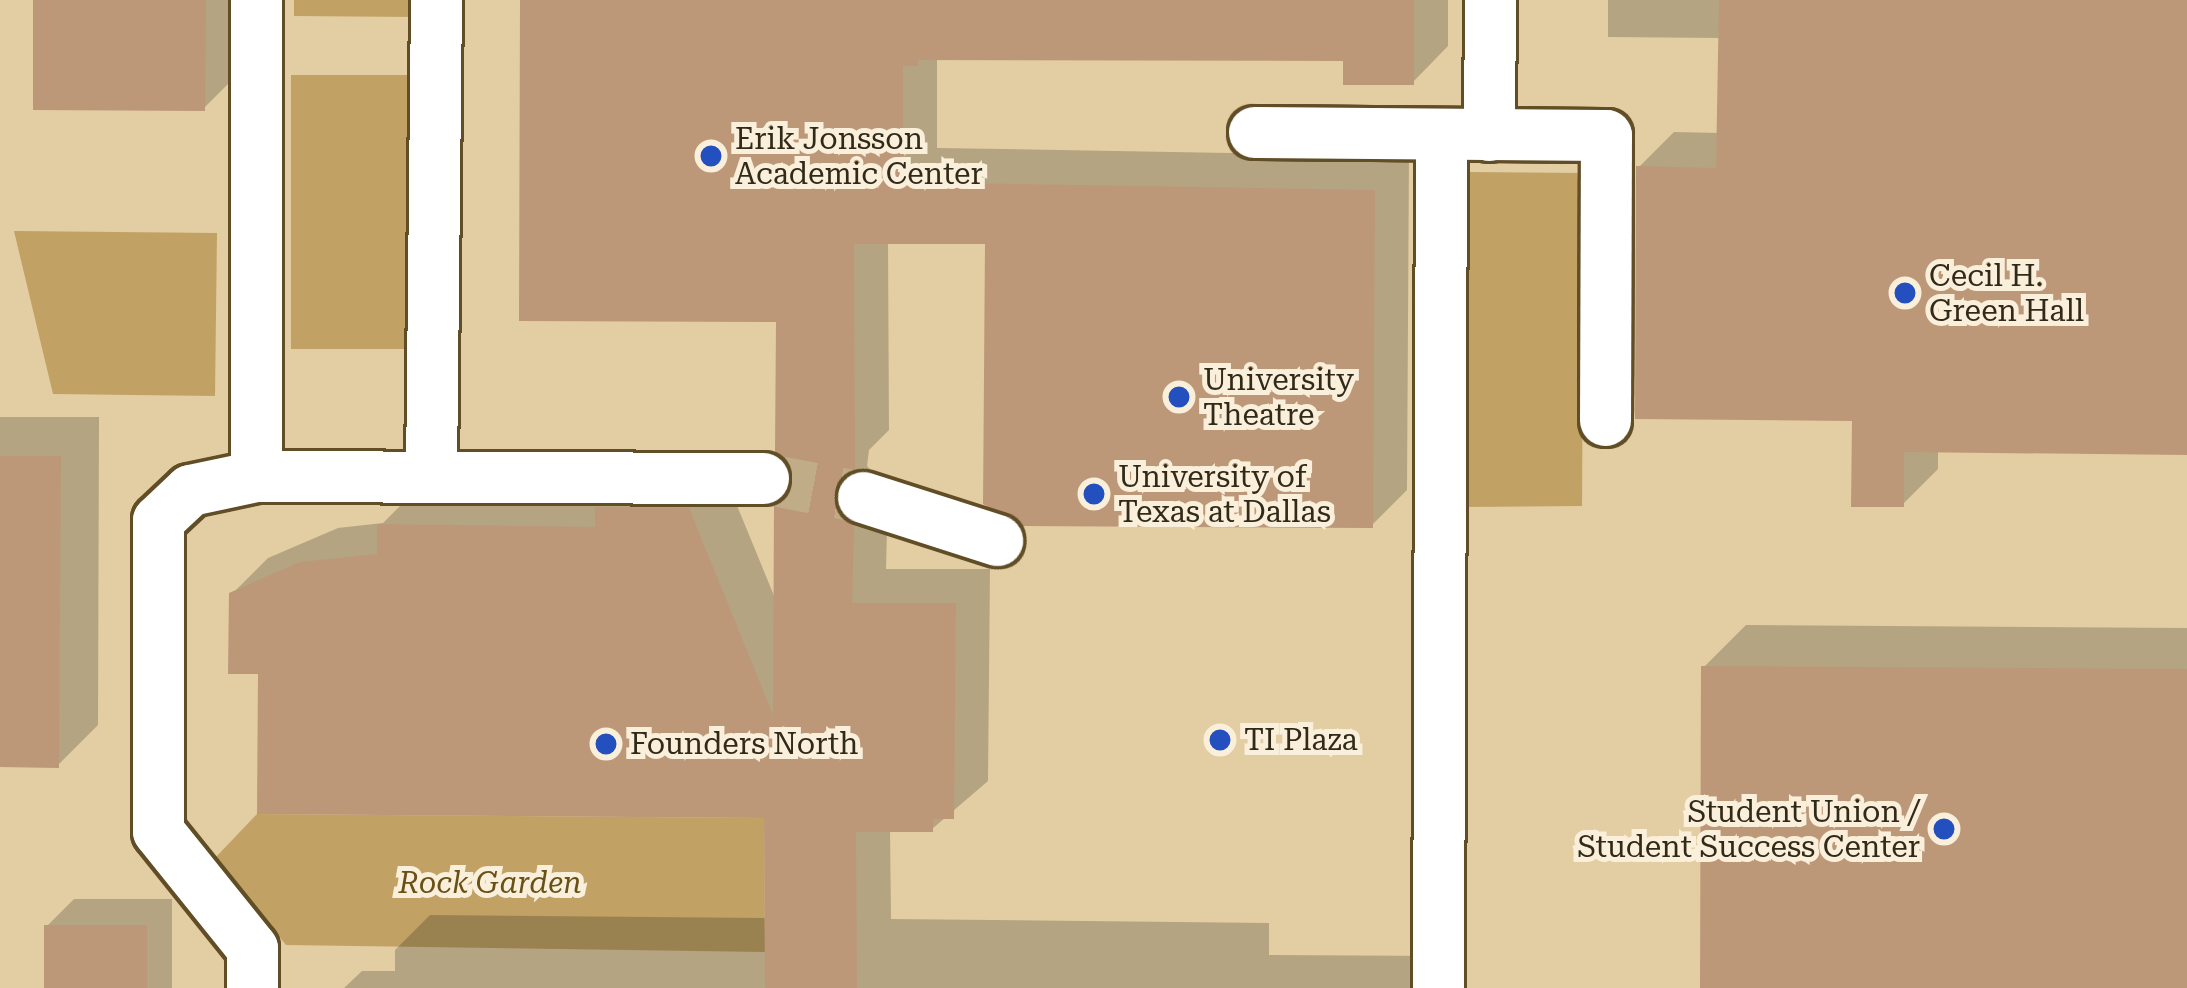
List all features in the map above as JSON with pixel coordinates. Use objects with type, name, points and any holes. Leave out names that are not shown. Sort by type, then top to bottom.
[{"type":"street","points":[[256,0],[256,476]]},
{"type":"street","points":[[431,475],[436,0]]},
{"type":"street","points":[[1438,988],[1465,134],[1490,0]]},
{"type":"street","points":[[1254,132],[1606,135],[1605,420]]},
{"type":"street","points":[[252,988],[252,948],[158,831],[158,520],[190,490],[256,476],[763,478]]},
{"type":"street","points":[[863,497],[997,540]]},
{"type":"green space","points":[[294,0],[415,0],[415,17],[294,16]]},
{"type":"green space","points":[[291,75],[413,75],[413,349],[291,349]]},
{"type":"green space","points":[[1467,172],[1584,173],[1582,506],[1464,507]]},
{"type":"green space","points":[[14,231],[217,233],[215,396],[53,394]]},
{"type":"green space","name":"Rock Garden","points":[[257,814],[764,818],[765,952],[286,945],[215,858]]},
{"type":"building","points":[[33,0],[206,0],[205,111],[33,110]]},
{"type":"building","points":[[520,0],[1414,0],[1414,85],[1343,85],[1343,61],[918,60],[918,66],[903,66],[903,182],[1375,190],[1373,528],[1022,526],[983,504],[985,244],[854,244],[855,469],[835,487],[834,502],[854,525],[852,603],[956,603],[954,819],[933,819],[933,832],[856,832],[857,988],[765,988],[764,818],[257,814],[258,674],[228,674],[229,593],[300,562],[377,554],[377,524],[595,527],[595,507],[689,508],[773,715],[774,505],[793,479],[775,451],[776,322],[519,321]]},
{"type":"building","name":"Cecil H. Green Hall","points":[[1719,0],[2187,0],[2187,455],[1904,452],[1904,507],[1851,507],[1852,421],[1635,419],[1636,166],[1716,168]]},
{"type":"building","points":[[0,456],[61,456],[59,768],[0,767]]},
{"type":"building","name":"Student Union / Student Success Center","points":[[1701,666],[2187,669],[2187,988],[1700,988]]},
{"type":"building","points":[[44,925],[147,925],[147,988],[44,988]]},
{"type":"tunnel","points":[[763,478],[863,497]]},
{"type":"place","name":"Erik Jonsson Academic Center","points":[[711,156]]},
{"type":"place","name":"Cecil H. Green Hall","points":[[1905,293]]},
{"type":"place","name":"University Theatre","points":[[1179,397]]},
{"type":"place","name":"University of Texas at Dallas","points":[[1094,494]]},
{"type":"place","name":"TI Plaza","points":[[1220,740]]},
{"type":"place","name":"Founders North","points":[[606,744]]},
{"type":"place","name":"Student Union / Student Success Center","points":[[1944,829]]}]
